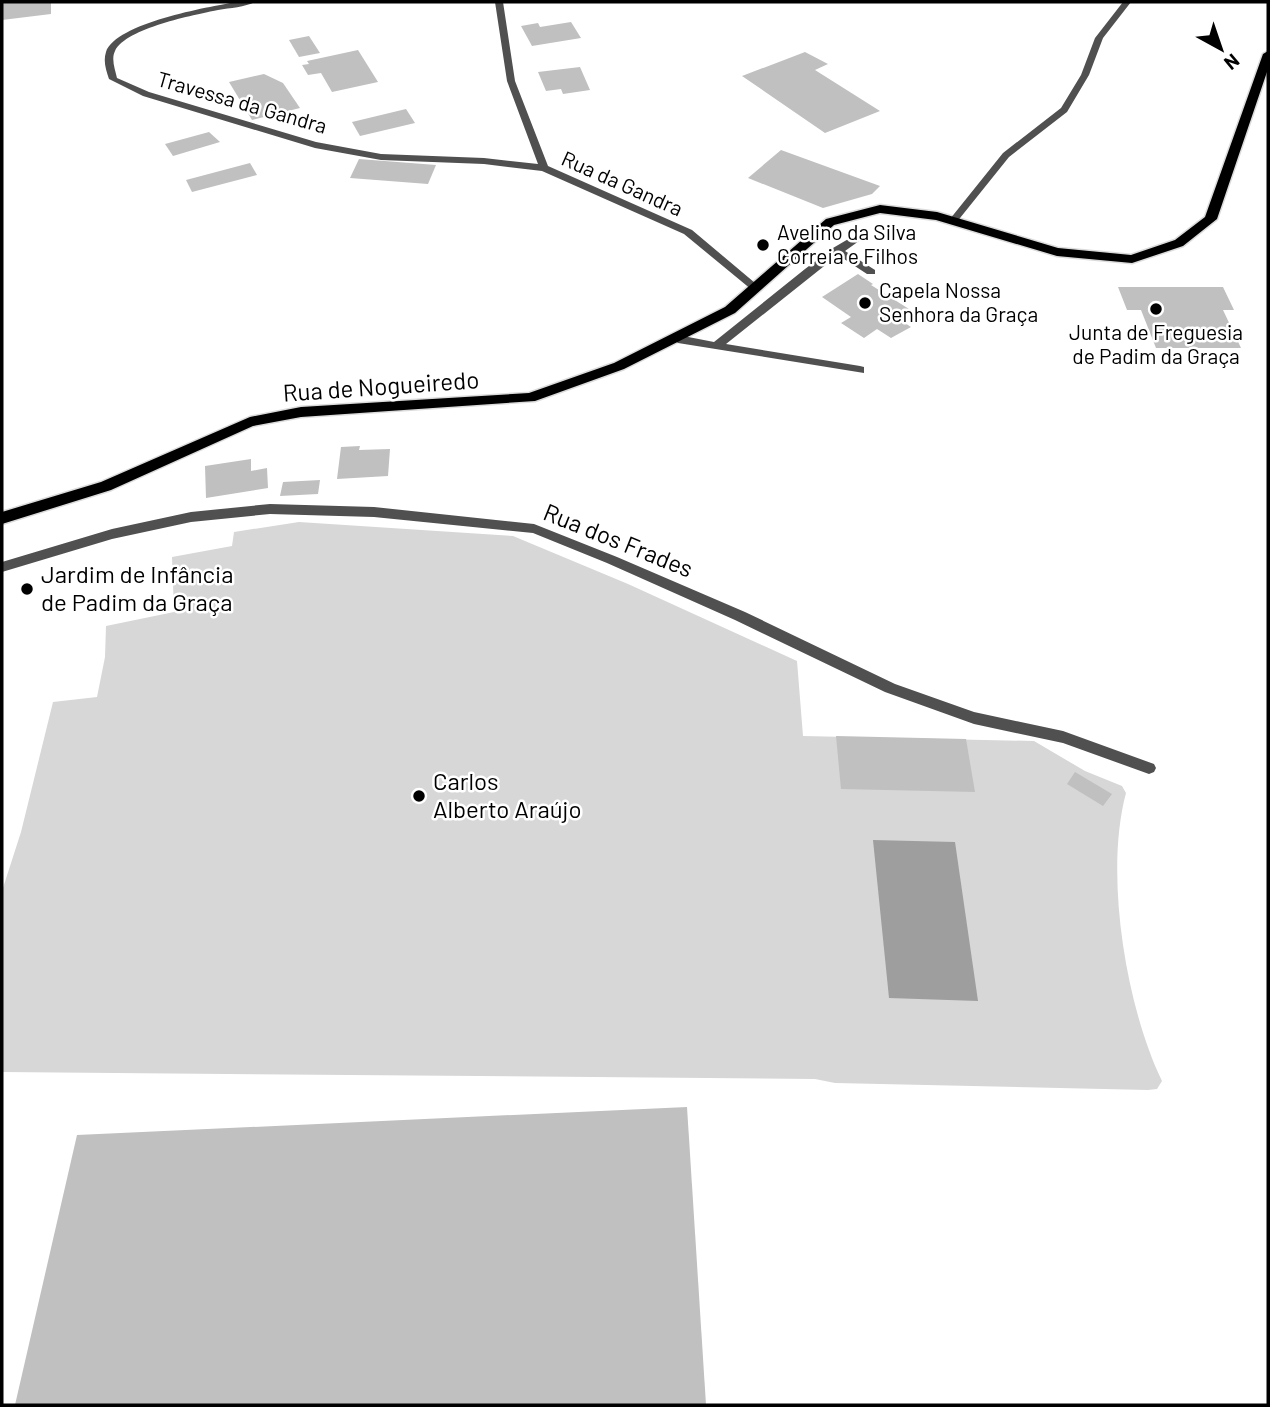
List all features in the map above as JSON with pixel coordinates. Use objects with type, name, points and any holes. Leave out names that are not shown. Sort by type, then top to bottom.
[{"type":"main road","name":"Rua de Nogueiredo","points":[[2,519],[106,486],[250,422],[301,412],[530,398],[619,366],[678,339],[730,310],[830,222],[880,209],[953,221],[1070,254],[1132,259],[1179,243],[1211,219],[1268,54]]},
{"type":"street","name":"Travessa da Gandra","points":[[251,2],[201,10],[134,32],[113,45],[108,61],[113,79],[146,94],[315,145],[381,157],[484,160],[544,168]]},
{"type":"street","name":"Rua da Gandra","points":[[499,2],[511,81],[544,168],[688,232],[756,288]]},
{"type":"street","points":[[953,221],[1006,155],[1064,110],[1085,75],[1099,38],[1127,2]]},
{"type":"street","points":[[717,345],[837,250],[862,234]]},
{"type":"street","points":[[837,250],[871,272]]},
{"type":"street","points":[[678,339],[860,370]]},
{"type":"street","name":"Rua dos Frades","points":[[2,567],[112,534],[191,517],[270,509],[374,512],[534,529],[689,594],[890,688],[974,718],[1063,737],[1149,768]]},
{"type":"shaded area","name":"Carlos Alberto Araújo","points":[[299,522],[513,536],[628,584],[797,661],[803,736],[1034,741],[1085,771],[1122,786],[1126,793],[1117,862],[1122,940],[1138,1016],[1162,1081],[1157,1089],[835,1083],[815,1079],[2,1072],[2,891],[21,832],[53,702],[97,697],[105,657],[106,626],[174,612],[172,557],[232,546],[234,532]]},
{"type":"shaded area","points":[[873,840],[955,842],[978,1001],[889,998]]},
{"type":"building","points":[[2,2],[51,2],[51,14],[2,20]]},
{"type":"building","points":[[571,22],[581,38],[532,46],[521,26],[538,23],[540,27]]},
{"type":"building","points":[[309,36],[320,53],[299,57],[289,40]]},
{"type":"building","points":[[358,50],[378,82],[332,92],[321,73],[308,75],[302,65],[309,64],[307,61]]},
{"type":"building","points":[[805,52],[828,64],[815,70],[880,111],[825,133],[742,76]]},
{"type":"building","points":[[580,67],[590,90],[563,94],[561,89],[546,91],[538,72]]},
{"type":"building","points":[[264,74],[283,83],[300,108],[252,120],[229,82]]},
{"type":"building","points":[[406,109],[415,123],[360,136],[352,122]]},
{"type":"building","points":[[209,132],[220,142],[173,156],[165,144]]},
{"type":"building","points":[[781,150],[880,186],[872,194],[823,208],[748,178]]},
{"type":"building","points":[[359,159],[436,165],[428,184],[350,178]]},
{"type":"building","points":[[250,163],[257,175],[192,192],[186,180]]},
{"type":"building","name":"Capela Nossa Senhora da Graça","points":[[858,274],[909,309],[896,317],[911,327],[891,338],[877,329],[864,338],[841,323],[851,317],[822,297]]},
{"type":"building","points":[[1118,287],[1223,287],[1234,310],[1223,310],[1241,348],[1156,348],[1141,310],[1127,310]]},
{"type":"building","points":[[360,446],[359,450],[390,449],[388,476],[337,479],[341,447]]},
{"type":"building","points":[[251,459],[251,471],[267,468],[268,488],[206,498],[205,466]]},
{"type":"building","points":[[320,480],[318,494],[280,496],[283,482]]},
{"type":"building","points":[[836,736],[966,739],[975,792],[841,789]]},
{"type":"building","points":[[1075,772],[1112,794],[1103,806],[1067,784]]},
{"type":"building","points":[[687,1107],[706,1405],[15,1405],[77,1135]]},
{"type":"place","name":"Avelino da Silva Correia e Filhos","points":[[763,245]]},
{"type":"place","name":"Capela Nossa Senhora da Graça","points":[[865,303]]},
{"type":"place","name":"Junta de Freguesia de Padim da Graça","points":[[1156,309]]},
{"type":"place","name":"Jardim de Infância de Padim da Graça","points":[[27,589]]},
{"type":"place","name":"Carlos Alberto Araújo","points":[[419,796]]}]
